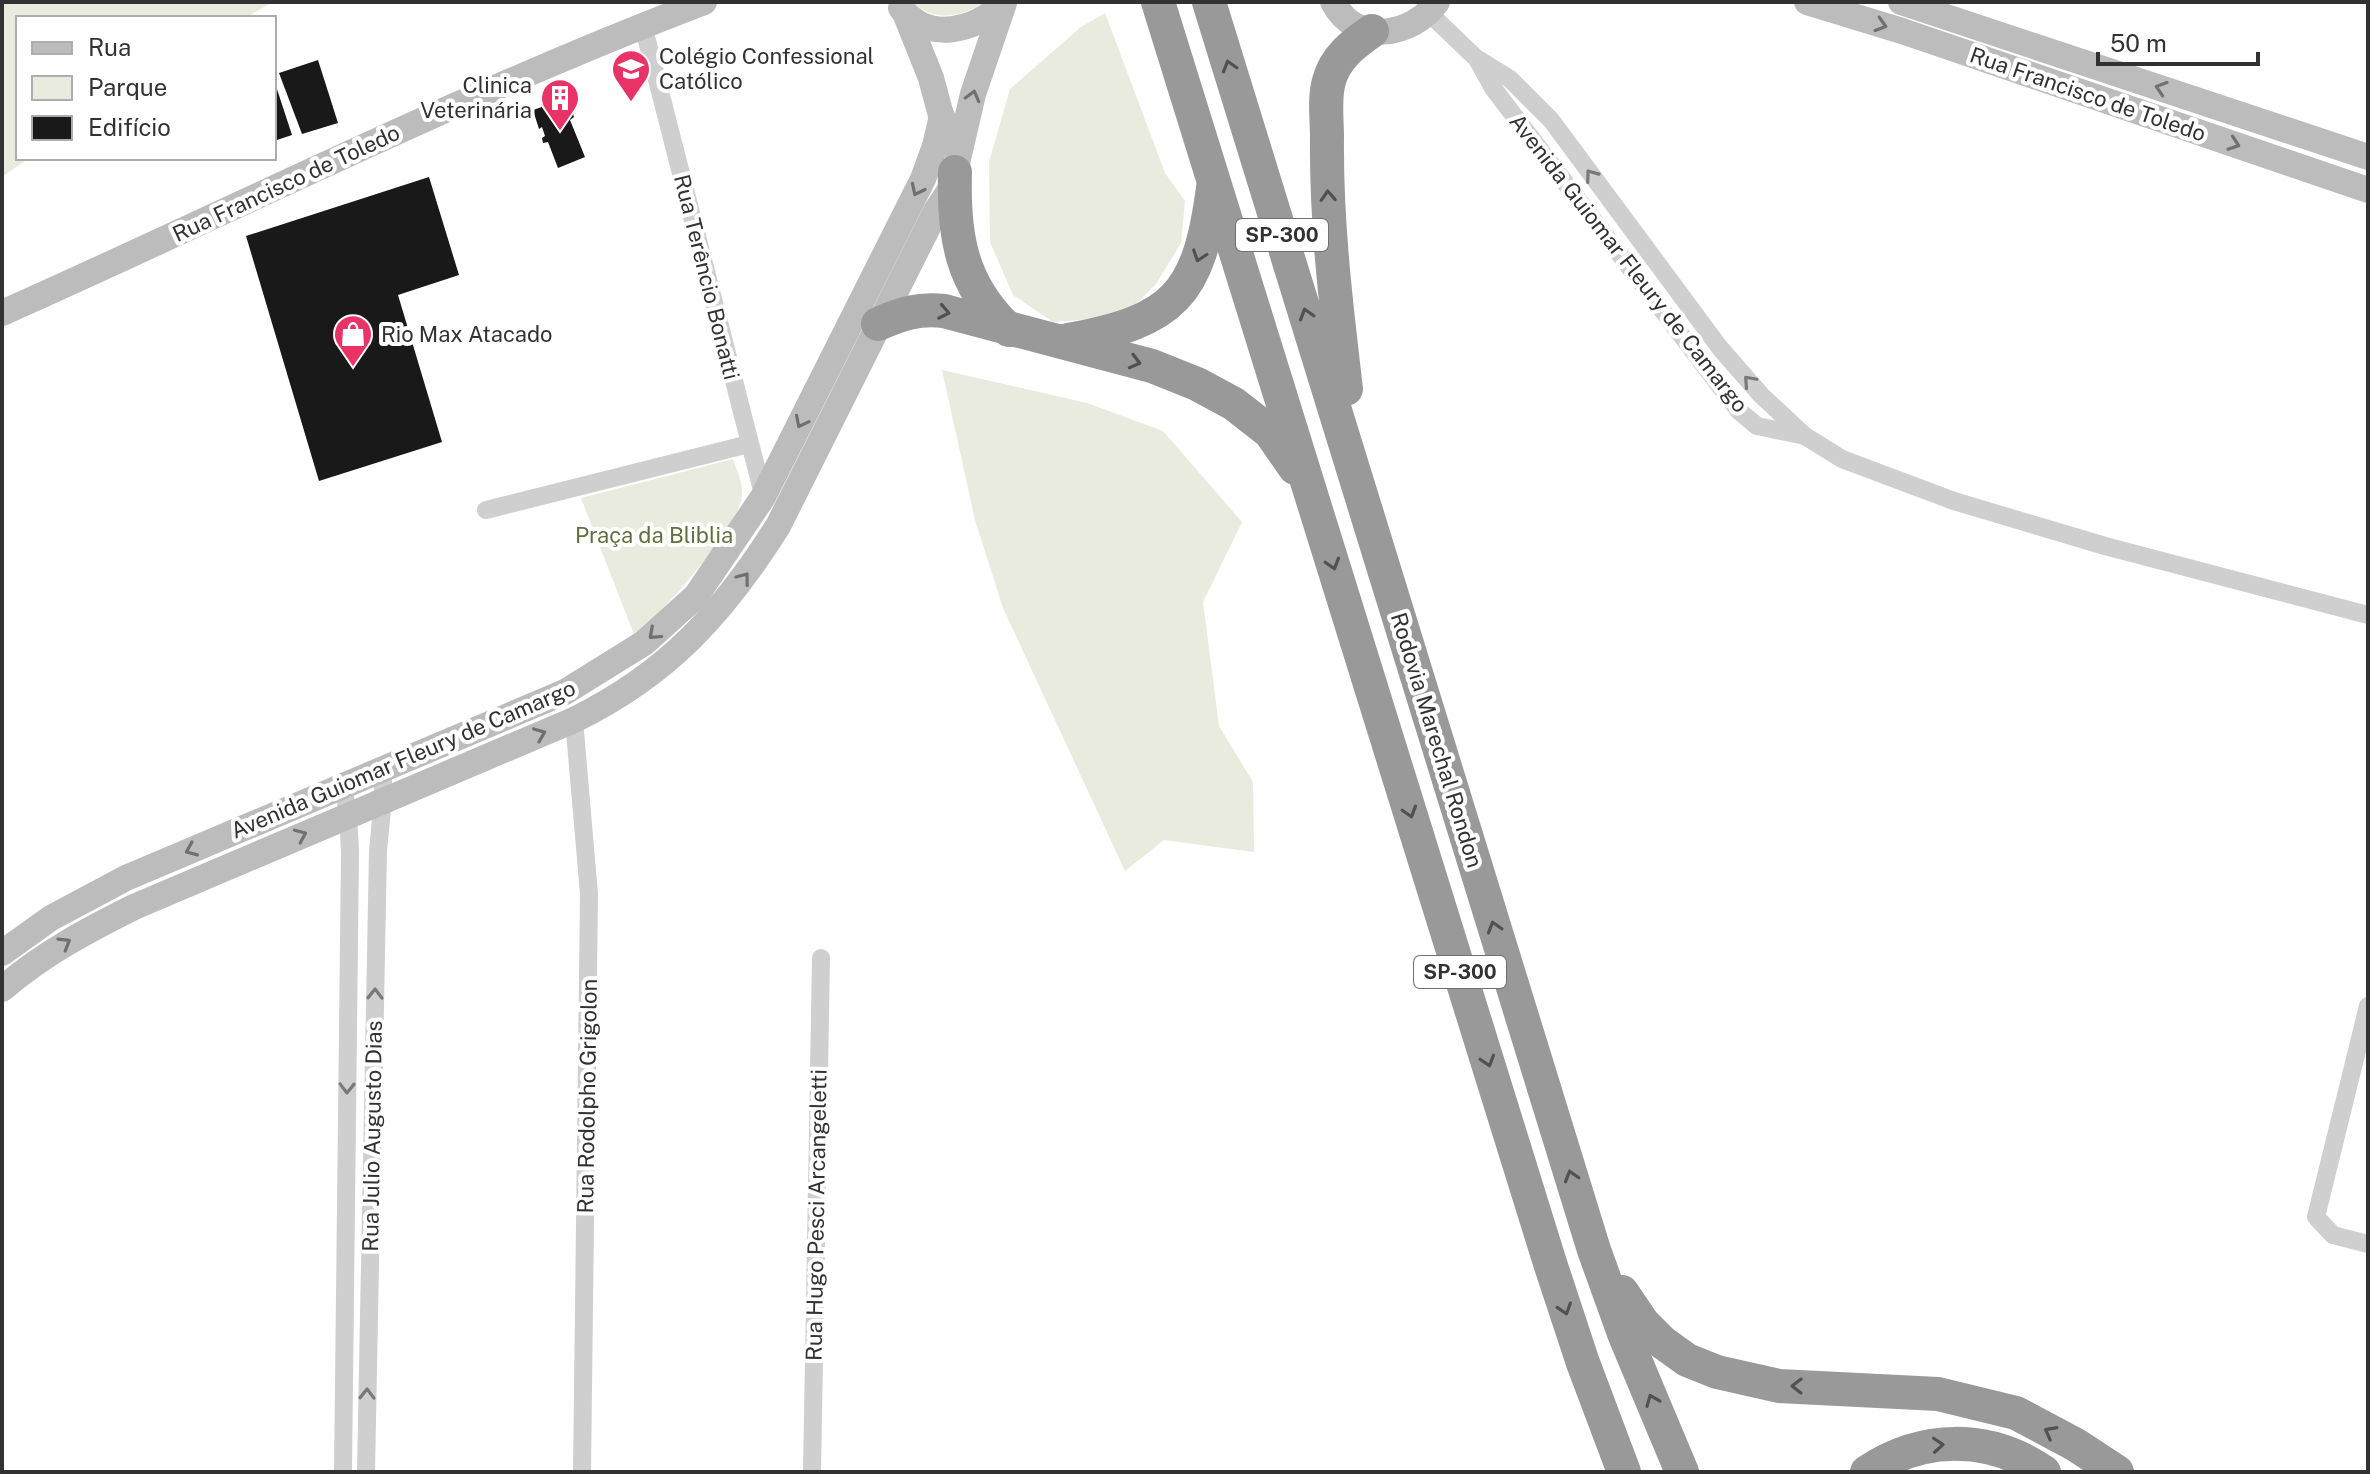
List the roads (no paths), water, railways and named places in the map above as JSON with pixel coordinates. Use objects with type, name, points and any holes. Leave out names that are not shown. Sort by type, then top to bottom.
[{"type":"highway","name":"SP-300","points":[[1158,2],[1546,1248],[1620,1465]]},
{"type":"highway","name":"Rodovia Marechal Rondon","points":[[1209,2],[1594,1250],[1625,1336],[1682,1472]]},
{"type":"highway","points":[[1354,468],[1334,283],[1327,165],[1327,84],[1342,56],[1372,31]]},
{"type":"highway","points":[[955,177],[958,245],[967,271],[990,312],[1010,330]]},
{"type":"highway","points":[[1060,341],[1122,329],[1150,318],[1176,296],[1194,272],[1203,248],[1214,180]]},
{"type":"highway","points":[[878,324],[908,312],[924,309],[944,311],[1152,366],[1197,384],[1234,404],[1270,432],[1310,490]]},
{"type":"highway","points":[[1594,1250],[1643,1323],[1687,1360],[1717,1372],[1779,1386],[1938,1394],[2016,1413],[2076,1445],[2117,1472]]},
{"type":"highway","points":[[1867,1472],[1885,1460],[1926,1445],[1960,1443],[1990,1447],[2044,1472]]},
{"type":"street","name":"Rua Francisco de Toledo","points":[[2,313],[431,116],[704,2]]},
{"type":"street","points":[[1333,2],[1351,23],[1372,31],[1393,32],[1413,26],[1433,8],[1476,58],[1510,79],[1551,120],[1720,348],[1761,395],[1805,436],[1842,459],[1954,501],[2105,546],[2368,615]]},
{"type":"street","name":"Rua Francisco de Toledo","points":[[1807,2],[1902,31],[2368,190]]},
{"type":"street","name":"Rua Francisco de Toledo","points":[[1901,2],[2368,157]]},
{"type":"street","points":[[900,8],[924,25],[945,30],[967,28],[988,19],[1004,3]]},
{"type":"street","points":[[2,989],[66,941],[134,907],[606,704],[663,665],[710,621],[747,575],[778,526],[955,177],[973,94],[1004,3]]},
{"type":"street","points":[[900,8],[931,78],[955,177]]},
{"type":"street","name":"Rua Terêncio Bonatti","points":[[643,25],[763,497],[778,526]]},
{"type":"street","name":"Avenida Guiomar Fleury de Camargo","points":[[1476,58],[1493,88],[1739,411],[1757,426],[1805,436]]},
{"type":"street","name":"Avenida Guiomar Fleury de Camargo","points":[[2,953],[51,918],[126,878],[565,692],[644,643],[696,596],[763,497],[923,179],[942,116]]},
{"type":"street","points":[[1593,219],[1612,203]]},
{"type":"street","points":[[1644,287],[1663,272]]},
{"type":"street","points":[[486,510],[749,444]]},
{"type":"street","name":"Rua Rodolpho Grigolon","points":[[574,720],[589,894],[582,1472]]},
{"type":"street","name":"Rua Julio Augusto Dias","points":[[366,1472],[378,851],[383,769]]},
{"type":"street","name":"Rua Julio Augusto Dias","points":[[343,786],[348,814],[343,1472]]},
{"type":"street","name":"Rua Hugo Pesci Arcangeletti","points":[[812,1472],[821,958]]},
{"type":"street","points":[[2368,1006],[2316,1217],[2333,1235],[2368,1244]]},
{"type":"place","name":"Colégio Confessional Católico","points":[[631,103]]},
{"type":"place","name":"Clinica Veterinária","points":[[560,132]]},
{"type":"place","name":"Rio Max Atacado","points":[[353,368]]},
{"type":"park label","name":"Praça da Bliblia","points":[[654,535]]}]
